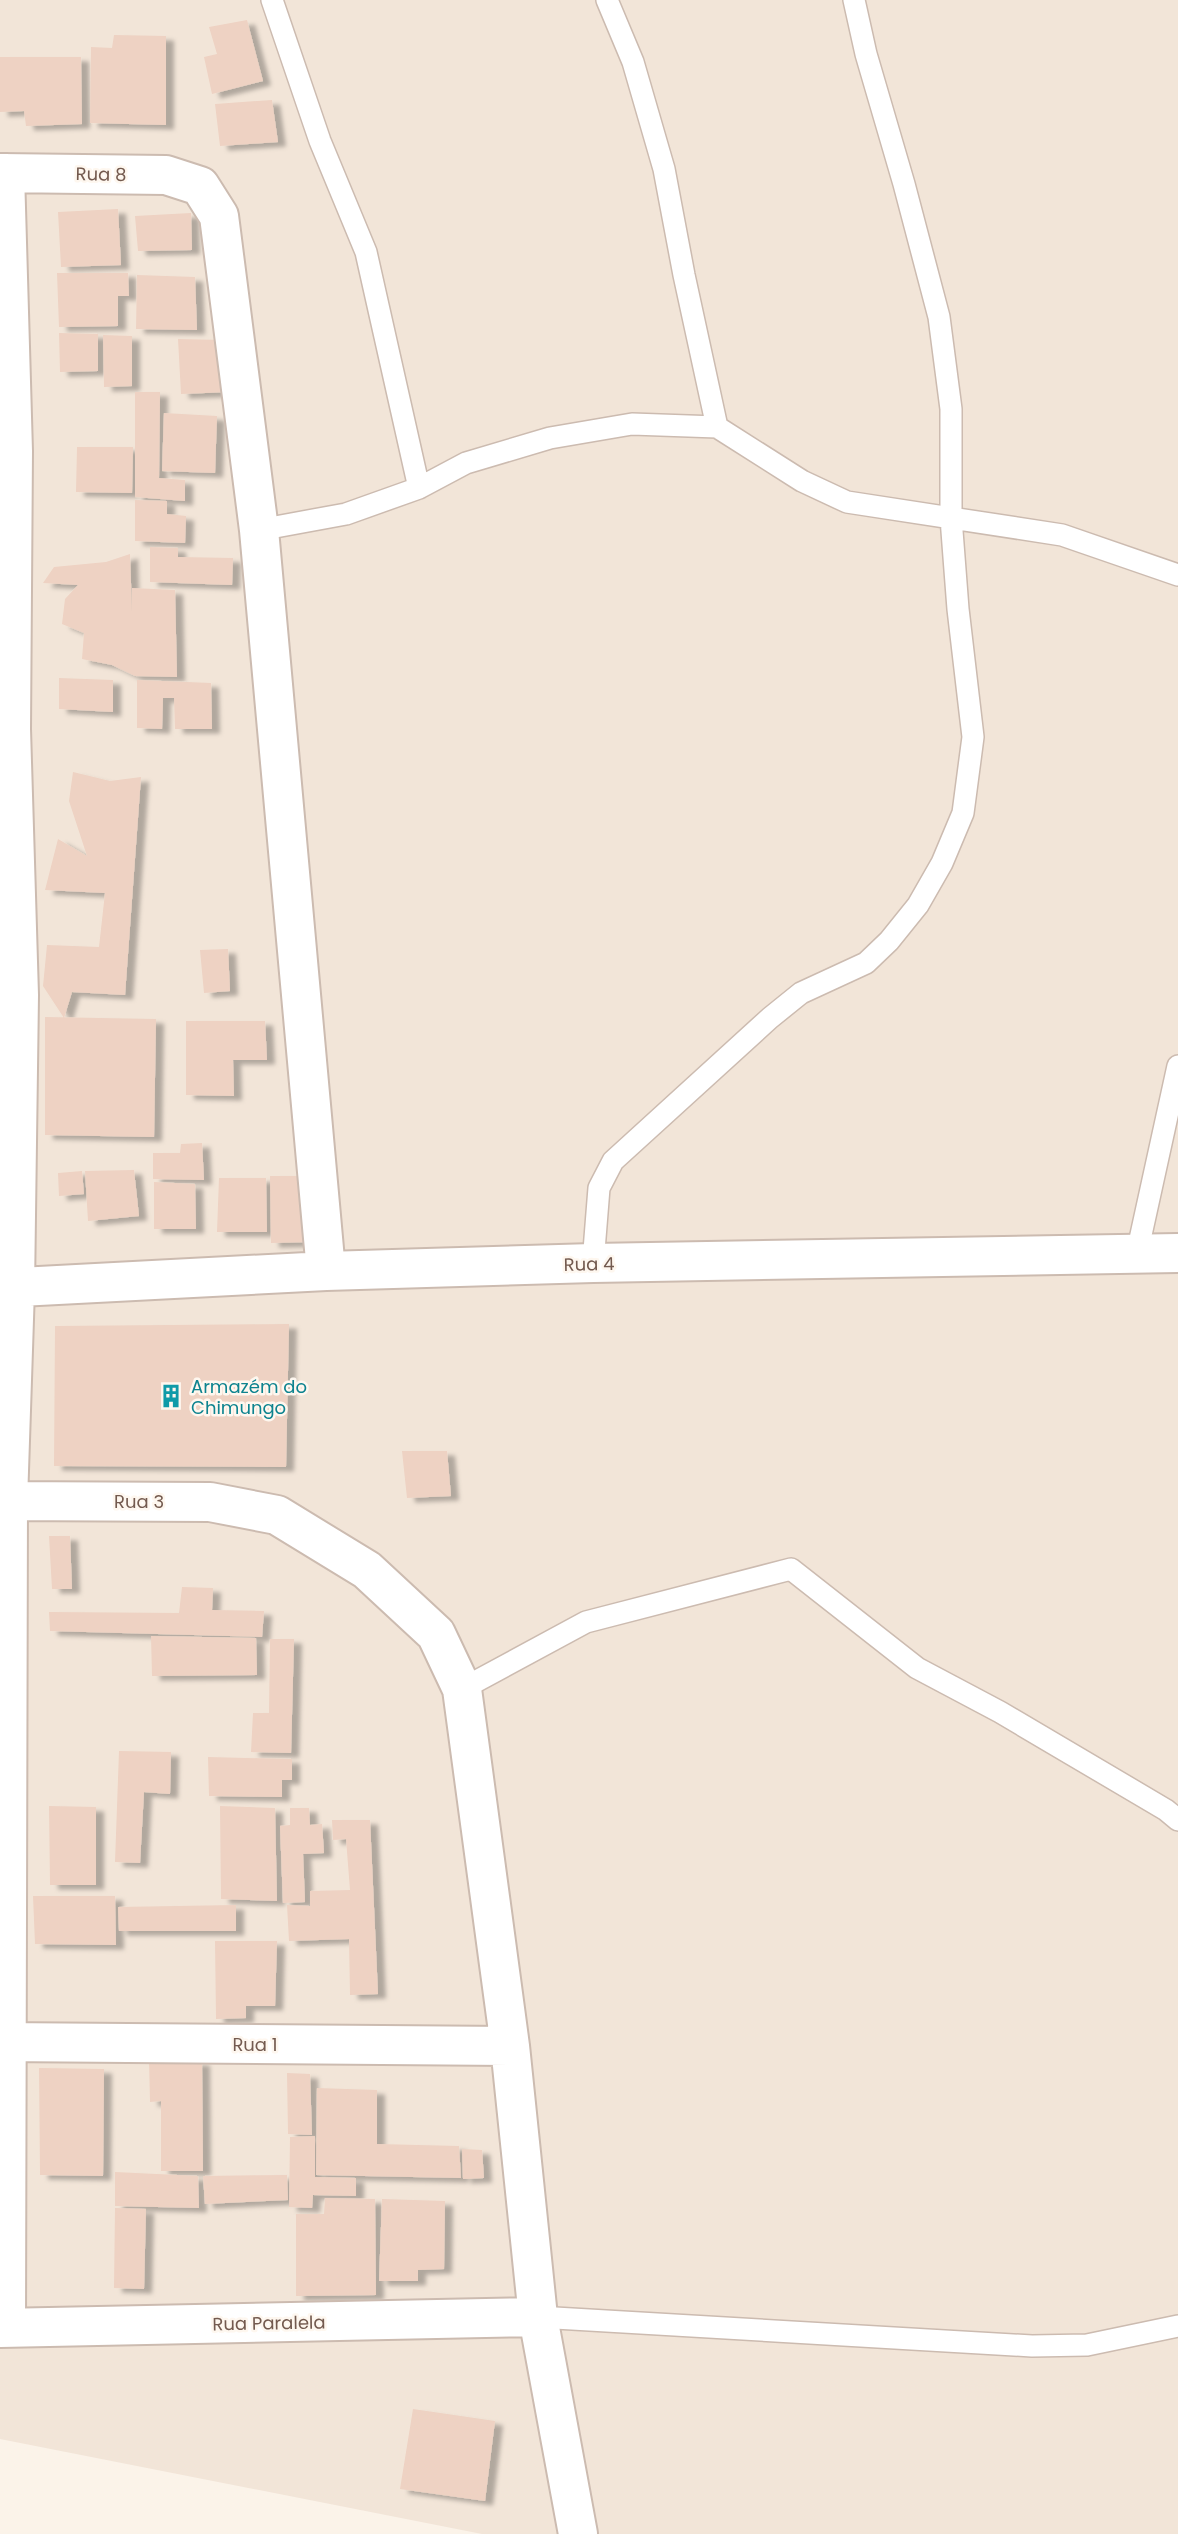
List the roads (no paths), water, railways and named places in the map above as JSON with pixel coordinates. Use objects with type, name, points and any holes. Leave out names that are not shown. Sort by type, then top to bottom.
[{"type":"street","name":"Rua 8","points":[[3,173],[166,175],[200,186],[219,216],[259,530]]},
{"type":"street","points":[[3,173],[9,995],[4,1501],[3,2328]]},
{"type":"street","points":[[259,530],[326,1271]]},
{"type":"street","name":"Rua 4","points":[[7,1288],[326,1271],[593,1263],[1178,1253]]},
{"type":"street","name":"Rua 3","points":[[4,1501],[210,1502],[277,1515],[367,1570],[436,1634],[462,1689]]},
{"type":"street","points":[[462,1689],[510,2046],[538,2318],[578,2534]]},
{"type":"street","name":"Rua 1","points":[[3,2042],[510,2046]]},
{"type":"street","name":"Rua Paralela","points":[[3,2328],[538,2318]]},
{"type":"lane","points":[[272,0],[320,141],[366,252],[419,488]]},
{"type":"lane","points":[[607,0],[633,62],[664,169],[717,427]]},
{"type":"lane","points":[[593,1263],[599,1188],[614,1161],[770,1018],[802,993],[866,963],[889,942],[918,905],[942,863],[963,813],[973,737],[958,609],[951,518],[951,409],[939,317],[866,54],[854,0]]},
{"type":"lane","points":[[259,530],[346,514],[419,488],[466,463],[550,438],[632,424],[717,427],[802,481],[847,502],[1062,535],[1178,575]]},
{"type":"lane","points":[[1137,1253],[1178,1066]]},
{"type":"lane","points":[[462,1689],[586,1622],[790,1569],[917,1668],[1059,1746],[1167,1810],[1178,1820]]},
{"type":"lane","points":[[538,2318],[1032,2346],[1087,2345],[1178,2326]]},
{"type":"place","name":"Armazém do Chimungo","points":[[171,1396]]}]
